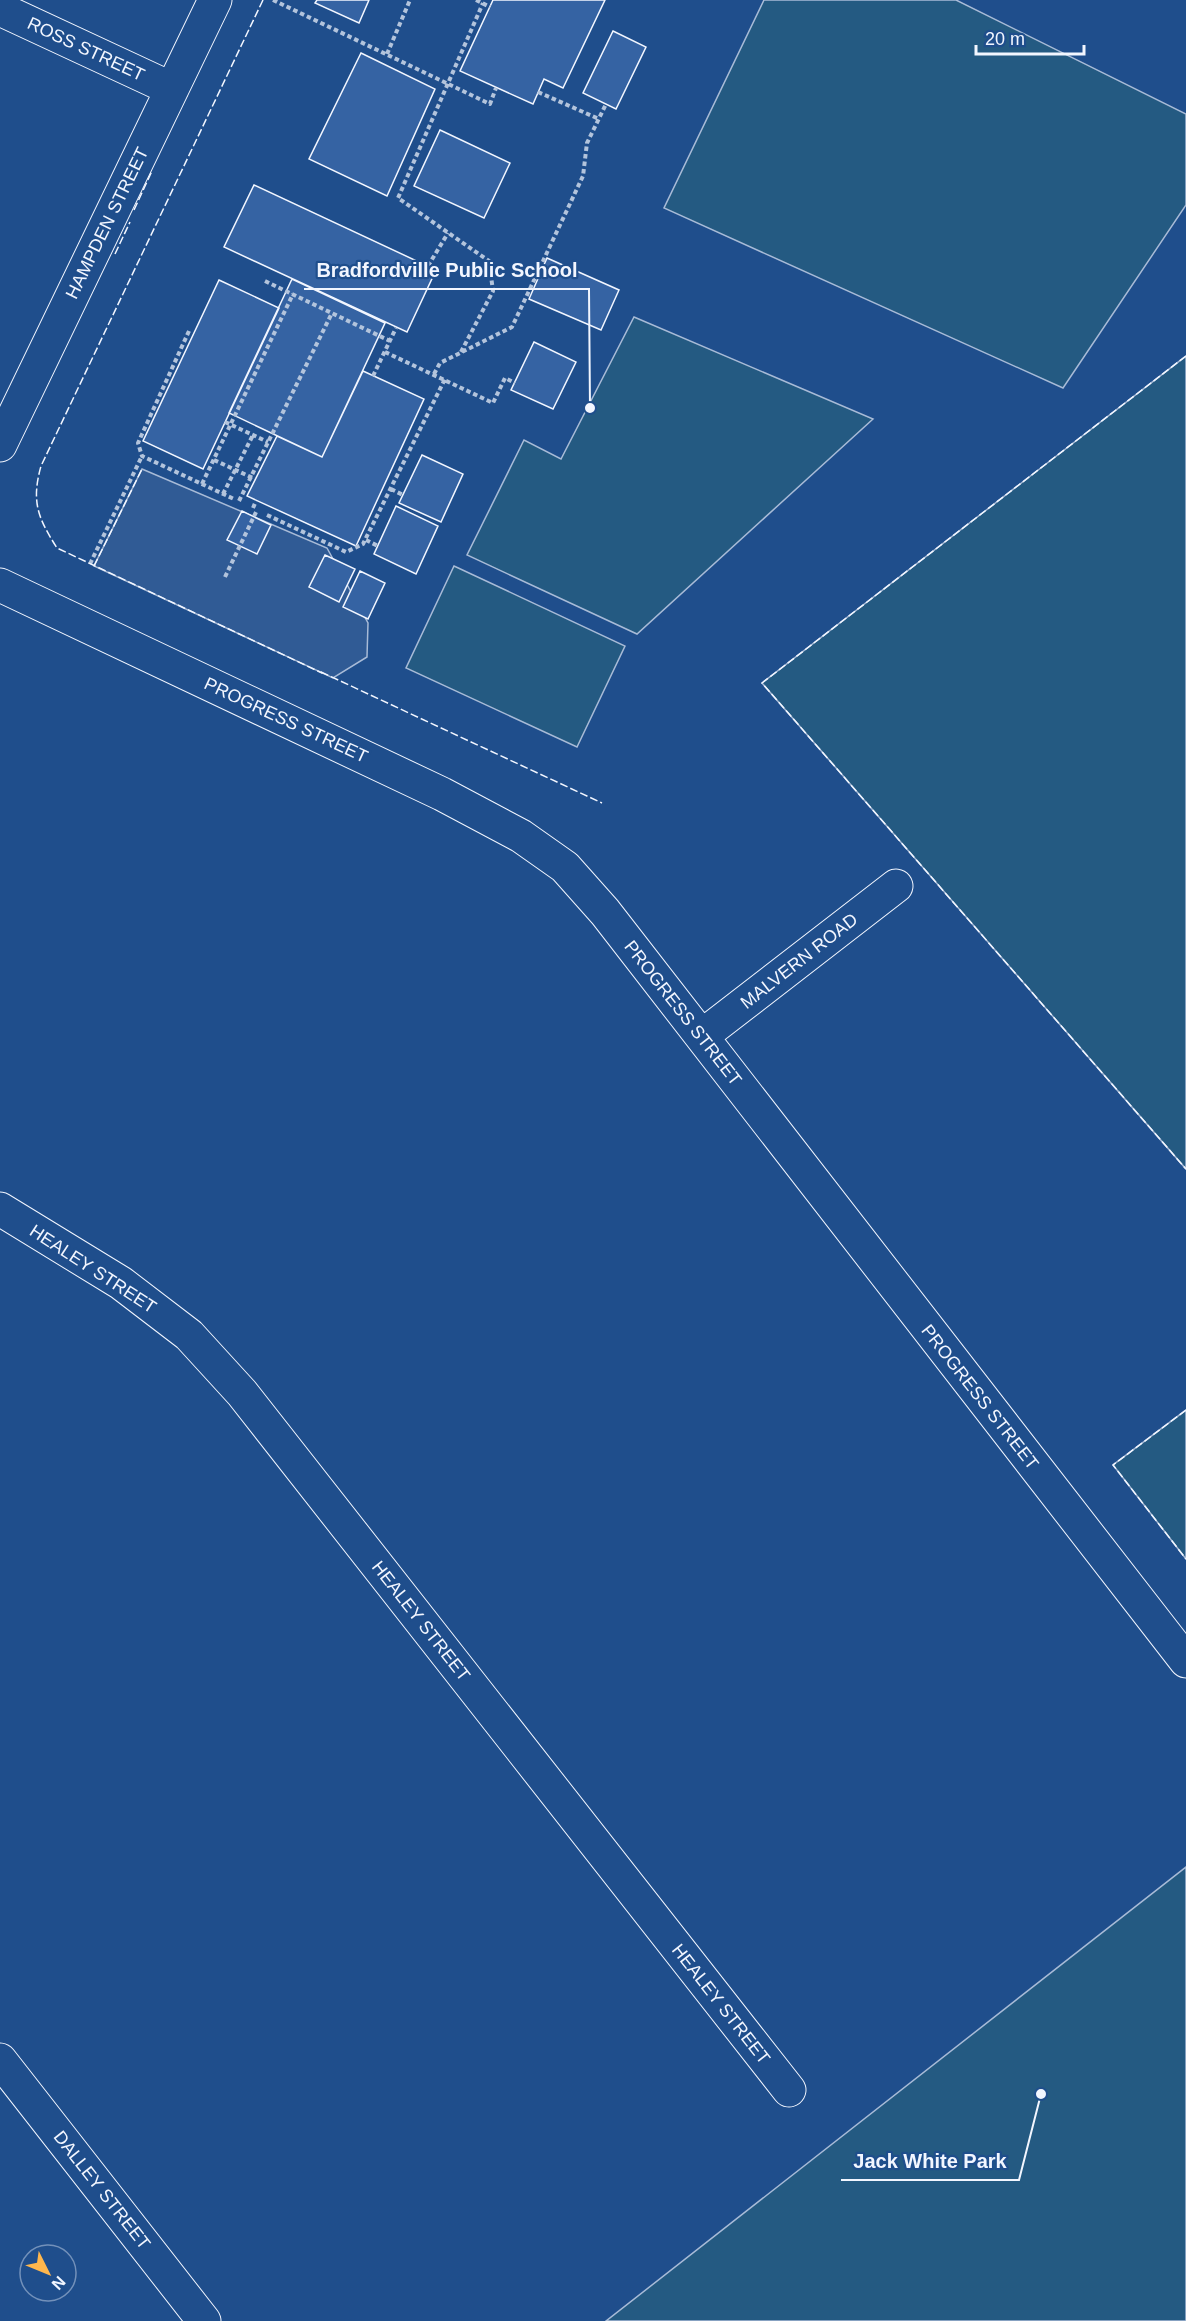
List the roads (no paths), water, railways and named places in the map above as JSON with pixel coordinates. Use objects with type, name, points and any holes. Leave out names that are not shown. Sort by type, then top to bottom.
[{"type":"street","name":"HAMPDEN STREET","points":[[0,445],[214,0]]},
{"type":"street","name":"ROSS STREET","points":[[0,9],[172,89]]},
{"type":"street","name":"PROGRESS STREET","points":[[0,585],[442,794],[521,836],[565,867],[605,912],[702,1036],[1186,1661]]},
{"type":"street","name":"MALVERN ROAD","points":[[702,1036],[896,886]]},
{"type":"street","name":"HEALEY STREET","points":[[0,1209],[121,1283],[189,1335],[242,1393],[789,2090]]},
{"type":"street","name":"DALLEY STREET","points":[[0,2060],[204,2321]]},
{"type":"place","name":"Bradfordville Public School","points":[[590,408]]},
{"type":"place","name":"Jack White Park","points":[[1041,2094]]}]
